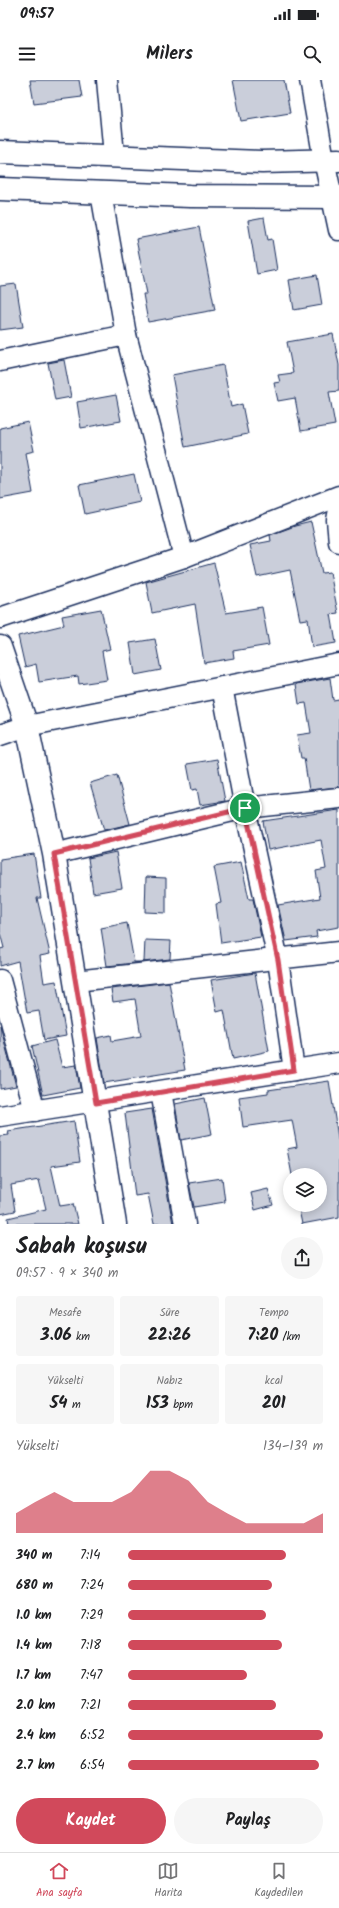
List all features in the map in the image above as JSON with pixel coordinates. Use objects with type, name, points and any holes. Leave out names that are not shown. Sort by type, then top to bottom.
[{"type":"main road","points":[[0,152],[262,162],[331,160]]},
{"type":"main road","points":[[0,189],[190,196],[335,196]]},
{"type":"main road","points":[[0,647],[27,726],[54,854],[116,1224]]},
{"type":"street","points":[[107,80],[114,156]]},
{"type":"street","points":[[310,80],[331,160],[339,230]]},
{"type":"street","points":[[101,193],[126,335],[184,556]]},
{"type":"street","points":[[0,361],[126,335]]},
{"type":"street","points":[[0,618],[184,556],[339,496]]},
{"type":"street","points":[[338,517],[339,542]]},
{"type":"street","points":[[0,735],[27,726],[339,664]]},
{"type":"street","points":[[222,687],[245,808],[278,960],[294,1070]]},
{"type":"street","points":[[54,854],[245,808],[339,798]]},
{"type":"street","points":[[75,981],[278,960],[339,952]]},
{"type":"street","points":[[0,980],[34,1111]]},
{"type":"street","points":[[0,1116],[96,1103],[339,1063]]},
{"type":"street","points":[[161,1092],[184,1224]]},
{"type":"building","points":[[30,80],[79,80],[82,97],[34,103]]},
{"type":"building","points":[[233,80],[284,80],[290,113],[241,121]]},
{"type":"building","points":[[264,218],[268,240],[272,239],[277,270],[257,274],[248,221]]},
{"type":"building","points":[[199,227],[215,310],[148,322],[143,294],[147,294],[136,239]]},
{"type":"building","points":[[317,275],[322,305],[294,310],[289,280]]},
{"type":"building","points":[[16,284],[23,327],[0,330],[0,286]]},
{"type":"building","points":[[333,334],[339,365],[339,391],[329,392],[335,425],[301,431],[295,398],[278,401],[274,383],[280,382],[278,375],[293,373],[287,342]]},
{"type":"building","points":[[64,360],[71,397],[55,400],[48,363]]},
{"type":"building","points":[[223,365],[231,407],[242,404],[248,434],[185,447],[172,375]]},
{"type":"building","points":[[116,395],[121,421],[81,428],[77,402]]},
{"type":"building","points":[[28,422],[34,451],[26,453],[33,493],[0,499],[0,428]]},
{"type":"building","points":[[134,474],[140,502],[85,514],[79,485]]},
{"type":"building","points":[[311,522],[322,573],[330,572],[338,613],[331,614],[336,643],[312,647],[308,619],[300,620],[290,570],[257,577],[250,545],[271,541],[270,535]]},
{"type":"building","points":[[214,563],[226,613],[262,607],[269,645],[233,651],[234,658],[204,663],[195,604],[152,613],[146,582]]},
{"type":"building","points":[[101,609],[110,649],[102,651],[107,680],[79,684],[78,676],[39,682],[36,664],[25,667],[18,636],[64,625],[62,616]]},
{"type":"building","points":[[155,639],[161,670],[135,675],[130,643]]},
{"type":"building","points":[[330,678],[333,700],[339,699],[339,787],[309,790],[304,758],[301,758],[297,735],[311,733],[306,703],[299,704],[296,684]]},
{"type":"building","points":[[217,759],[225,801],[200,805],[197,789],[192,790],[187,764]]},
{"type":"building","points":[[117,775],[130,824],[104,830],[90,783]]},
{"type":"building","points":[[339,810],[339,927],[316,931],[317,937],[286,941],[278,905],[320,898],[316,871],[326,869],[321,840],[268,850],[263,821]]},
{"type":"building","points":[[116,852],[122,888],[93,893],[88,858]]},
{"type":"building","points":[[34,854],[41,898],[37,898],[50,954],[40,956],[44,983],[56,981],[66,1036],[44,1040],[39,1011],[27,1013],[18,961],[0,966],[0,949],[4,948],[0,933],[0,859]]},
{"type":"building","points":[[241,862],[249,899],[253,899],[261,937],[221,943],[216,904],[221,903],[214,867]]},
{"type":"building","points":[[146,877],[166,878],[166,913],[145,912]]},
{"type":"building","points":[[127,923],[134,962],[143,962],[107,966],[101,928]]},
{"type":"building","points":[[145,940],[171,941],[170,959],[144,962]]},
{"type":"building","points":[[255,973],[269,1051],[233,1059],[224,1010],[217,1012],[211,980]]},
{"type":"building","points":[[169,982],[185,1070],[104,1083],[97,1038],[111,1035],[112,1041],[141,1036],[135,999],[113,1002],[111,989]]},
{"type":"building","points":[[0,1025],[16,1086],[0,1089]]},
{"type":"building","points":[[55,1040],[62,1067],[76,1065],[80,1088],[43,1095],[32,1046]]},
{"type":"building","points":[[329,1081],[339,1144],[339,1217],[302,1224],[299,1212],[327,1212],[327,1168],[291,1168],[287,1149],[297,1147],[292,1120],[243,1127],[239,1097],[268,1093],[268,1090]]},
{"type":"building","points":[[205,1098],[212,1134],[181,1140],[175,1104]]},
{"type":"building","points":[[152,1109],[173,1224],[154,1224],[148,1194],[135,1196],[125,1113]]},
{"type":"building","points":[[74,1121],[80,1162],[51,1166],[60,1206],[73,1204],[78,1224],[9,1224],[8,1218],[46,1209],[39,1180],[11,1185],[15,1211],[0,1214],[0,1136],[9,1135],[8,1131]]},
{"type":"building","points":[[222,1178],[225,1202],[194,1207],[189,1183]]},
{"type":"building","points":[[268,1189],[273,1205],[255,1210],[251,1193]]},
{"type":"route","points":[[245,808],[278,960],[294,1070],[96,1103],[54,854],[245,808]]}]
